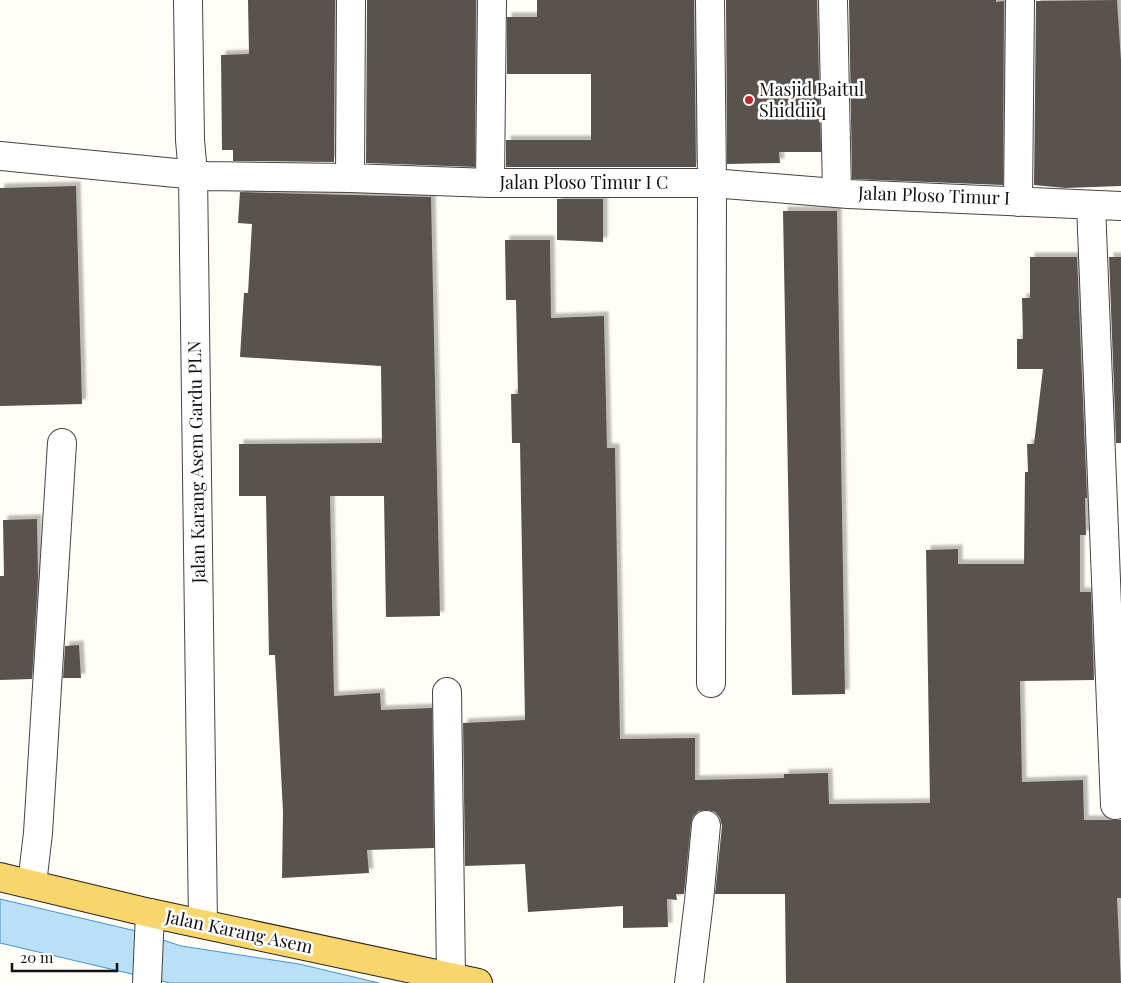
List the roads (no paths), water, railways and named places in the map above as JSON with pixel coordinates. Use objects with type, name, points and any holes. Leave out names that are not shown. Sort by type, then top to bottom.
[{"type":"main road","name":"Jalan Karang Asem","points":[[0,877],[32,884],[149,918],[204,924],[478,983]]},
{"type":"street","name":"Jalan Karang Asem Gardu PLN","points":[[188,0],[190,140],[193,174],[204,924]]},
{"type":"street","points":[[350,178],[351,0]]},
{"type":"street","name":"Jalan Ploso Timur I C","points":[[492,0],[490,183],[712,183]]},
{"type":"street","points":[[710,0],[712,183],[711,683]]},
{"type":"street","points":[[833,0],[837,193]]},
{"type":"street","name":"Jalan Ploso Timur I","points":[[712,183],[837,193],[1018,202],[1020,0]]},
{"type":"street","points":[[0,156],[207,176],[350,178],[490,183]]},
{"type":"street","points":[[1018,202],[1121,206]]},
{"type":"street","points":[[1091,205],[1115,805]]},
{"type":"street","points":[[32,884],[38,833],[62,443]]},
{"type":"street","points":[[448,692],[451,977]]},
{"type":"street","points":[[690,983],[700,901],[706,825]]},
{"type":"street","points":[[146,983],[149,918]]},
{"type":"water","points":[[0,899],[136,931],[181,946],[299,964],[379,983],[170,983],[0,943]]},
{"type":"place","name":"Masjid Baitul Shiddiiq","points":[[749,100]]}]
